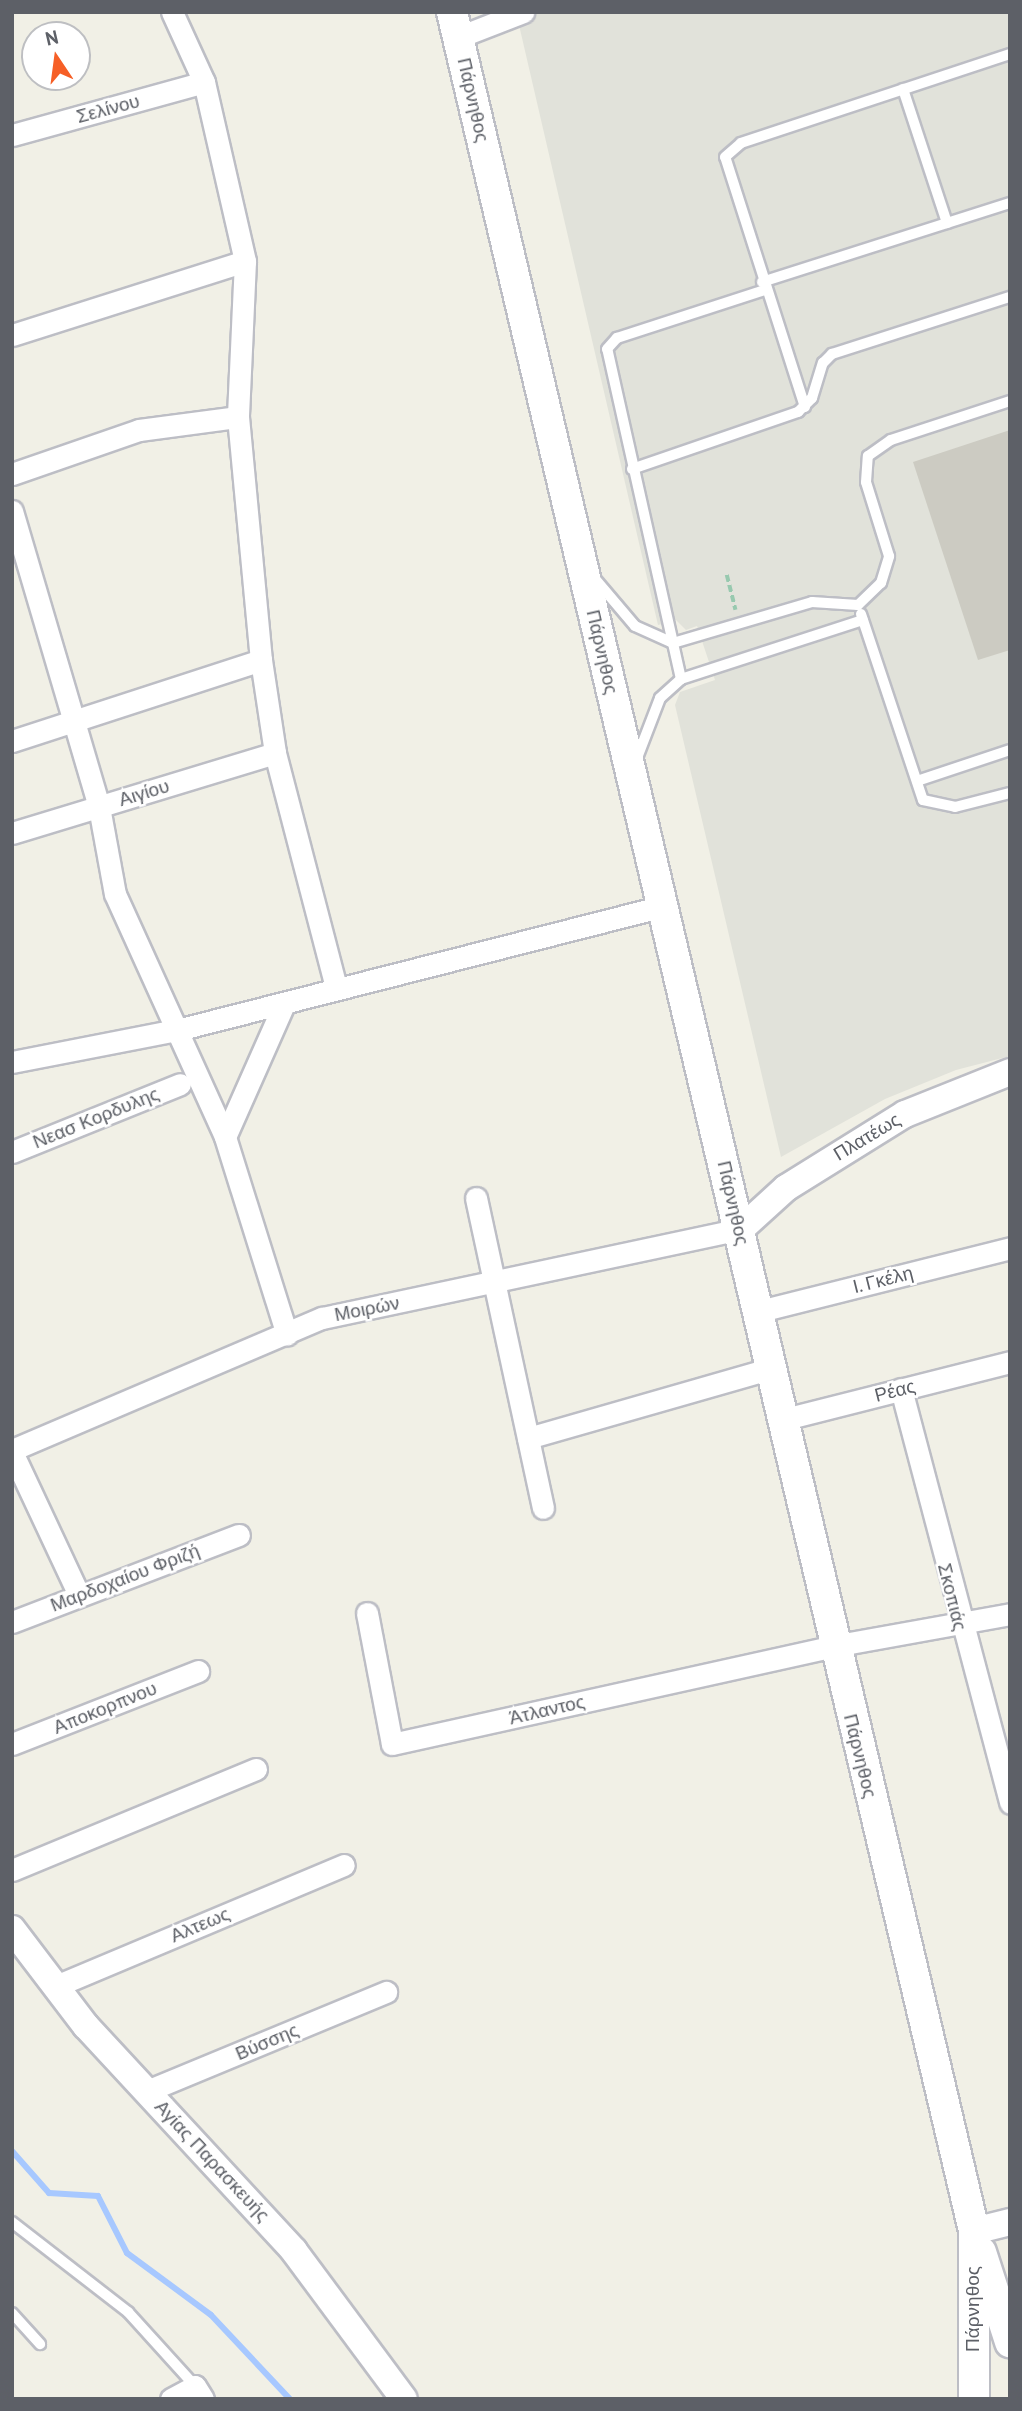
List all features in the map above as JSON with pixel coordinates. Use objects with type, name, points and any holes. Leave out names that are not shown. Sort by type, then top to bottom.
[{"type":"main road","name":"Πάρνηθος","points":[[456,24],[661,907],[741,1229],[768,1369],[833,1646],[975,2231],[974,2399]]},
{"type":"main road","points":[[975,2231],[1010,2342]]},
{"type":"street","points":[[172,12],[204,82],[245,261],[238,417],[261,660],[275,753],[336,987]]},
{"type":"street","points":[[456,24],[523,12]]},
{"type":"street","name":"Σελίνου","points":[[12,135],[204,82]]},
{"type":"street","points":[[12,335],[245,261]]},
{"type":"street","points":[[12,474],[139,430],[238,417]]},
{"type":"street","points":[[12,511],[99,807],[115,894],[181,1029],[225,1137],[287,1335]]},
{"type":"street","points":[[12,741],[261,660]]},
{"type":"street","name":"Αιγίου","points":[[12,833],[275,753]]},
{"type":"street","points":[[12,1062],[181,1029],[284,1004],[336,987],[661,907]]},
{"type":"street","points":[[225,1137],[284,1004]]},
{"type":"street","name":"Πλατέως","points":[[741,1229],[786,1188],[905,1114],[1010,1072]]},
{"type":"street","name":"Νεασ Κορδυλης","points":[[12,1152],[180,1084]]},
{"type":"street","points":[[476,1198],[543,1508]]},
{"type":"street","name":"Μοιρών","points":[[14,1445],[323,1318],[741,1229]]},
{"type":"street","name":"Ι. Γκέλη","points":[[756,1312],[1010,1248]]},
{"type":"street","name":"Ρέας","points":[[781,1420],[1010,1362]]},
{"type":"street","points":[[528,1438],[768,1369]]},
{"type":"street","name":"Σκοπιάς","points":[[901,1389],[958,1625],[1010,1802]]},
{"type":"street","points":[[14,1445],[79,1595]]},
{"type":"street","name":"Μαρδοχαίου Φριζή","points":[[12,1622],[239,1535]]},
{"type":"street","name":"Άτλαντος","points":[[367,1613],[392,1744],[833,1646]]},
{"type":"street","points":[[833,1646],[1010,1614]]},
{"type":"street","name":"Αποκορπνου","points":[[12,1744],[198,1671]]},
{"type":"street","points":[[12,1871],[256,1769]]},
{"type":"street","name":"Αλτεως","points":[[56,1986],[344,1865]]},
{"type":"street","name":"Αγίας Παρασκευής","points":[[12,1929],[56,1986],[147,2091],[294,2250],[404,2399]]},
{"type":"street","name":"Βύσσης","points":[[147,2091],[386,1992]]},
{"type":"street","points":[[975,2231],[1010,2222]]},
{"type":"street","points":[[171,2399],[199,2392]]},
{"type":"lane","points":[[805,407],[725,168],[731,148],[1010,54]]},
{"type":"lane","points":[[903,89],[947,223]]},
{"type":"lane","points":[[681,679],[607,358],[611,341],[1010,203]]},
{"type":"lane","points":[[632,469],[805,407],[832,354],[1010,297]]},
{"type":"lane","points":[[858,605],[881,583],[889,556],[866,482],[868,456],[891,440],[1010,401]]},
{"type":"lane","points":[[580,559],[635,626],[673,643],[829,598],[858,605]]},
{"type":"lane","points":[[858,605],[923,800],[955,807],[1010,793]]},
{"type":"lane","points":[[632,774],[657,705],[681,679],[863,620]]},
{"type":"lane","points":[[917,781],[1010,750]]},
{"type":"lane","points":[[12,2222],[128,2312],[199,2392]]},
{"type":"lane","points":[[12,2313],[40,2344]]},
{"type":"path","points":[[727,575],[740,624]]},
{"type":"shaded area","points":[[516,12],[1010,12],[1010,1056],[956,1070],[885,1099],[781,1157],[675,705],[680,692],[715,680],[697,626],[686,630],[676,620],[658,625]]},
{"type":"building","points":[[1010,430],[1010,650],[978,660],[913,462]]},
{"type":"waterway","points":[[12,2151],[49,2193],[98,2196],[127,2253],[211,2315],[290,2399]]}]
